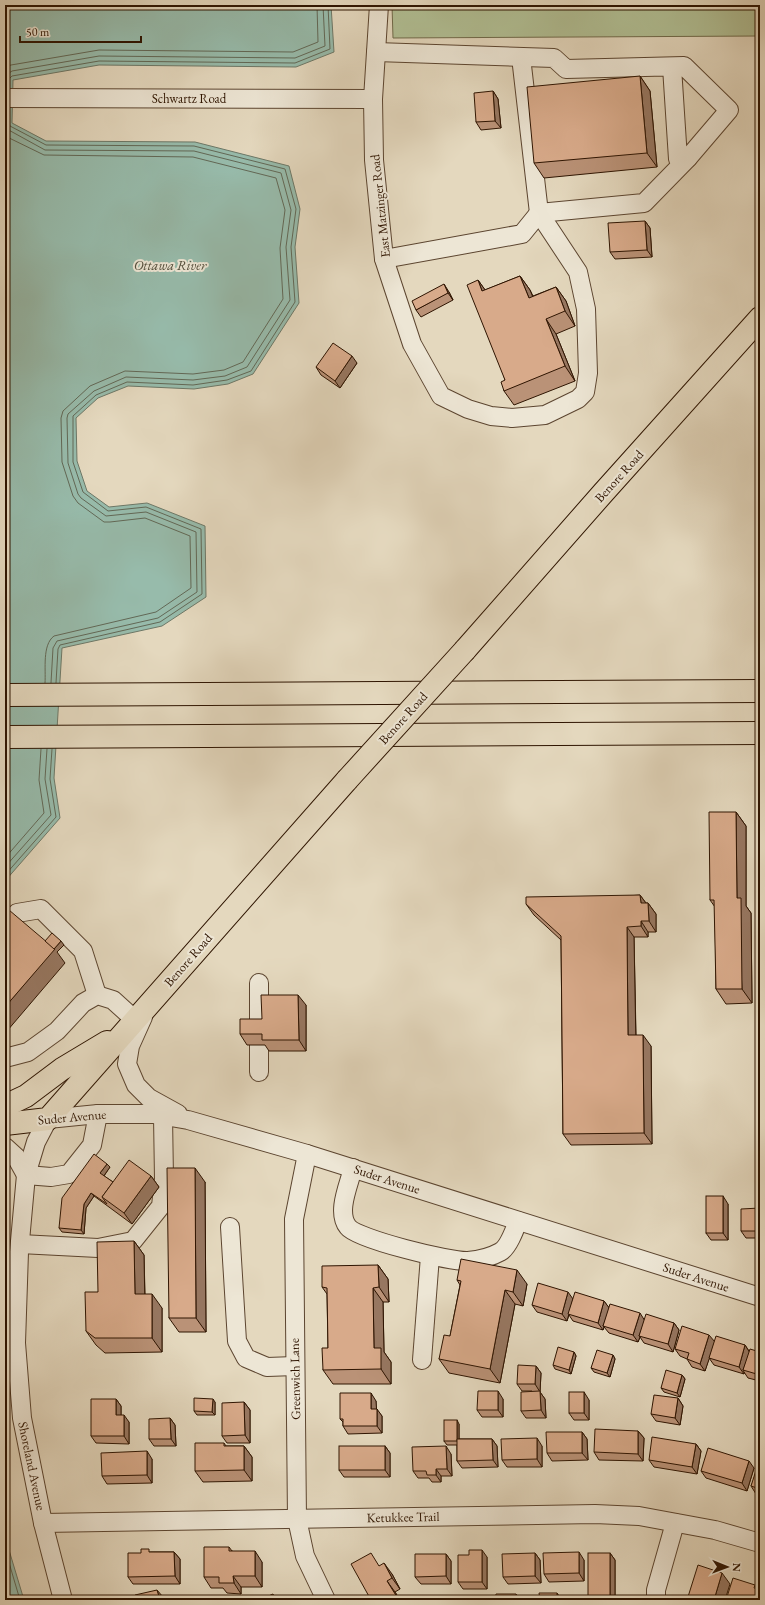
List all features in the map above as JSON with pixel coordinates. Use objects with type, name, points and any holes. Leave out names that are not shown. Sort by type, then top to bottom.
[{"type":"main road","name":"Benore Road","points":[[48,1119],[347,780],[465,650],[760,318]]},
{"type":"main road","points":[[5,695],[760,691]]},
{"type":"main road","points":[[5,737],[760,733]]},
{"type":"main road","points":[[5,1106],[26,1096],[62,1069],[136,1019]]},
{"type":"main road","name":"Suder Avenue","points":[[5,1124],[48,1119]]},
{"type":"street","name":"East Matzinger Road","points":[[378,5],[373,99],[374,160],[384,259],[412,344],[441,396],[468,409],[491,416],[512,418],[545,415],[578,399],[585,392],[588,373],[586,310],[578,272],[539,213]]},
{"type":"street","points":[[376,52],[554,58],[566,69],[684,66],[729,110],[688,158],[644,203],[539,213],[522,234],[384,259]]},
{"type":"street","points":[[521,57],[539,213]]},
{"type":"street","points":[[672,67],[678,159],[688,158]]},
{"type":"street","name":"Schwartz Road","points":[[5,98],[373,99]]},
{"type":"street","points":[[5,926],[18,913],[41,909],[83,952],[97,995]]},
{"type":"street","points":[[259,983],[259,1072]]},
{"type":"street","points":[[5,1058],[28,1052],[57,1031],[83,1003],[97,995],[113,1000],[136,1019],[127,1064],[136,1085],[149,1098],[188,1120]]},
{"type":"street","points":[[5,1147],[16,1157],[26,1175],[51,1177],[70,1174],[92,1144],[98,1114]]},
{"type":"street","name":"Suder Avenue","points":[[48,1119],[98,1114],[153,1114],[188,1120],[353,1168],[760,1297]]},
{"type":"street","points":[[20,1244],[98,1248],[133,1241],[161,1206],[164,1180],[163,1116]]},
{"type":"street","name":"Shoreland Avenue","points":[[48,1119],[36,1142],[26,1175],[20,1244],[16,1343],[22,1418],[44,1524],[62,1600]]},
{"type":"street","name":"Greenwich Lane","points":[[307,1154],[294,1219],[297,1519],[305,1556],[326,1600]]},
{"type":"street","points":[[353,1168],[344,1201],[343,1215],[348,1228],[360,1235],[430,1256],[467,1261],[485,1258],[502,1251],[512,1236],[518,1221]]},
{"type":"street","points":[[230,1227],[237,1341],[246,1358],[267,1367],[295,1366]]},
{"type":"street","points":[[422,1360],[430,1256]]},
{"type":"street","name":"Ketukkee Trail","points":[[44,1524],[595,1514],[639,1516],[715,1530],[760,1543]]},
{"type":"street","points":[[656,1600],[656,1590],[675,1523]]},
{"type":"shaded area","points":[[392,5],[760,5],[760,36],[393,38]]},
{"type":"water","name":"Ottawa River","points":[[5,5],[331,5],[334,52],[296,67],[99,65],[13,80],[12,123],[46,141],[195,142],[289,166],[300,209],[295,247],[299,303],[253,374],[228,384],[194,389],[128,386],[98,398],[76,418],[77,461],[87,491],[109,507],[147,503],[205,526],[206,597],[162,626],[62,648],[54,778],[60,818],[5,881]]},
{"type":"water","points":[[5,1535],[6,1540],[24,1600],[5,1600]]},
{"type":"building","points":[[640,76],[647,153],[534,163],[527,87]]},
{"type":"building","points":[[493,91],[495,121],[476,122],[474,93]]},
{"type":"building","points":[[645,221],[647,250],[610,252],[608,223]]},
{"type":"building","points":[[520,276],[529,298],[556,287],[565,311],[546,319],[565,366],[504,391],[501,382],[505,380],[467,285],[478,280],[482,291]]},
{"type":"building","points":[[444,284],[448,293],[416,310],[412,301]]},
{"type":"building","points":[[333,343],[352,356],[335,381],[316,367]]},
{"type":"building","points":[[709,812],[736,812],[737,898],[741,898],[742,989],[716,989],[714,900],[710,900]]},
{"type":"building","points":[[640,895],[641,903],[648,903],[649,921],[641,921],[641,926],[627,927],[628,1035],[643,1035],[644,1133],[563,1134],[561,936],[526,904],[526,897]]},
{"type":"building","points":[[9,910],[55,949],[5,1007],[5,915]]},
{"type":"building","points":[[52,933],[61,941],[54,949],[45,941]]},
{"type":"building","points":[[261,995],[298,995],[299,1040],[262,1040],[262,1034],[240,1034],[240,1019],[262,1019]]},
{"type":"building","points":[[94,1154],[107,1164],[100,1173],[113,1182],[102,1197],[107,1204],[91,1193],[84,1204],[81,1230],[59,1228],[62,1198]]},
{"type":"building","points":[[129,1160],[151,1176],[124,1213],[102,1197]]},
{"type":"building","points":[[167,1168],[195,1168],[196,1318],[169,1318]]},
{"type":"building","points":[[706,1196],[723,1196],[723,1233],[706,1233]]},
{"type":"building","points":[[760,1208],[760,1231],[741,1231],[741,1209]]},
{"type":"building","points":[[134,1241],[135,1294],[152,1294],[152,1338],[95,1338],[86,1331],[85,1292],[98,1292],[97,1242]]},
{"type":"building","points":[[461,1259],[517,1270],[513,1292],[505,1290],[490,1369],[439,1359],[444,1335],[450,1336],[461,1281],[457,1280]]},
{"type":"building","points":[[378,1265],[379,1287],[373,1288],[374,1348],[381,1348],[381,1369],[323,1370],[322,1348],[328,1348],[327,1288],[322,1287],[322,1266]]},
{"type":"building","points":[[538,1283],[568,1292],[562,1314],[532,1305]]},
{"type":"building","points":[[575,1292],[604,1301],[598,1323],[568,1314]]},
{"type":"building","points":[[610,1304],[640,1313],[633,1335],[603,1326]]},
{"type":"building","points":[[646,1314],[674,1323],[668,1344],[639,1336]]},
{"type":"building","points":[[682,1326],[709,1335],[700,1364],[687,1359],[689,1353],[675,1349]]},
{"type":"building","points":[[716,1336],[745,1345],[739,1367],[709,1358]]},
{"type":"building","points":[[558,1347],[574,1352],[569,1370],[553,1365]]},
{"type":"building","points":[[750,1349],[760,1352],[760,1375],[743,1370]]},
{"type":"building","points":[[597,1350],[613,1355],[607,1373],[591,1368]]},
{"type":"building","points":[[518,1365],[536,1366],[535,1384],[517,1384]]},
{"type":"building","points":[[666,1370],[682,1375],[677,1393],[661,1388]]},
{"type":"building","points":[[478,1391],[498,1391],[498,1410],[477,1410]]},
{"type":"building","points":[[540,1391],[541,1410],[521,1411],[521,1392]]},
{"type":"building","points":[[569,1392],[584,1392],[584,1413],[569,1413]]},
{"type":"building","points":[[340,1393],[371,1393],[371,1409],[377,1409],[377,1426],[343,1426],[343,1419],[340,1419]]},
{"type":"building","points":[[654,1395],[678,1398],[675,1418],[651,1414]]},
{"type":"building","points":[[194,1398],[213,1399],[212,1412],[194,1411]]},
{"type":"building","points":[[91,1399],[116,1399],[116,1415],[124,1415],[124,1436],[91,1436]]},
{"type":"building","points":[[244,1402],[245,1435],[222,1436],[222,1403]]},
{"type":"building","points":[[170,1418],[171,1439],[149,1439],[149,1419]]},
{"type":"building","points":[[444,1420],[457,1420],[457,1441],[444,1441]]},
{"type":"building","points":[[595,1429],[638,1431],[638,1454],[594,1452]]},
{"type":"building","points":[[546,1432],[582,1432],[582,1453],[547,1453]]},
{"type":"building","points":[[652,1437],[696,1444],[692,1467],[649,1460]]},
{"type":"building","points":[[537,1438],[537,1459],[502,1460],[501,1439]]},
{"type":"building","points":[[457,1439],[492,1439],[493,1460],[457,1461]]},
{"type":"building","points":[[195,1443],[224,1443],[224,1446],[244,1446],[244,1470],[195,1471]]},
{"type":"building","points":[[339,1446],[385,1446],[385,1470],[339,1470]]},
{"type":"building","points":[[446,1446],[447,1469],[436,1469],[436,1475],[427,1475],[426,1471],[413,1471],[412,1447]]},
{"type":"building","points":[[708,1448],[749,1461],[742,1483],[701,1471]]},
{"type":"building","points":[[147,1451],[147,1475],[102,1476],[101,1453]]},
{"type":"building","points":[[758,1464],[760,1465],[760,1489],[751,1486]]},
{"type":"building","points":[[204,1547],[229,1547],[229,1551],[255,1551],[255,1576],[233,1576],[234,1583],[219,1583],[219,1577],[204,1577]]},
{"type":"building","points":[[141,1549],[149,1549],[149,1552],[174,1552],[175,1576],[128,1577],[128,1553],[141,1553]]},
{"type":"building","points":[[469,1550],[482,1550],[482,1582],[458,1582],[458,1555],[469,1555]]},
{"type":"building","points":[[579,1552],[579,1573],[544,1574],[543,1553]]},
{"type":"building","points":[[371,1553],[379,1566],[384,1563],[392,1578],[387,1581],[397,1597],[392,1600],[371,1600],[351,1564]]},
{"type":"building","points":[[535,1553],[535,1576],[503,1577],[502,1554]]},
{"type":"building","points":[[588,1553],[610,1553],[610,1596],[588,1596]]},
{"type":"building","points":[[415,1554],[446,1554],[446,1576],[415,1577]]},
{"type":"building","points":[[698,1565],[722,1573],[714,1600],[687,1600]]},
{"type":"building","points":[[733,1578],[755,1585],[754,1588],[760,1589],[760,1600],[726,1600]]},
{"type":"building","points":[[157,1590],[160,1600],[136,1600],[135,1595]]},
{"type":"building","points":[[539,1593],[557,1593],[557,1600],[540,1600]]},
{"type":"building","points":[[273,1594],[276,1600],[259,1600]]},
{"type":"building","points":[[496,1594],[516,1594],[516,1600],[495,1600]]},
{"type":"building","points":[[425,1599],[425,1600],[408,1600]]}]
